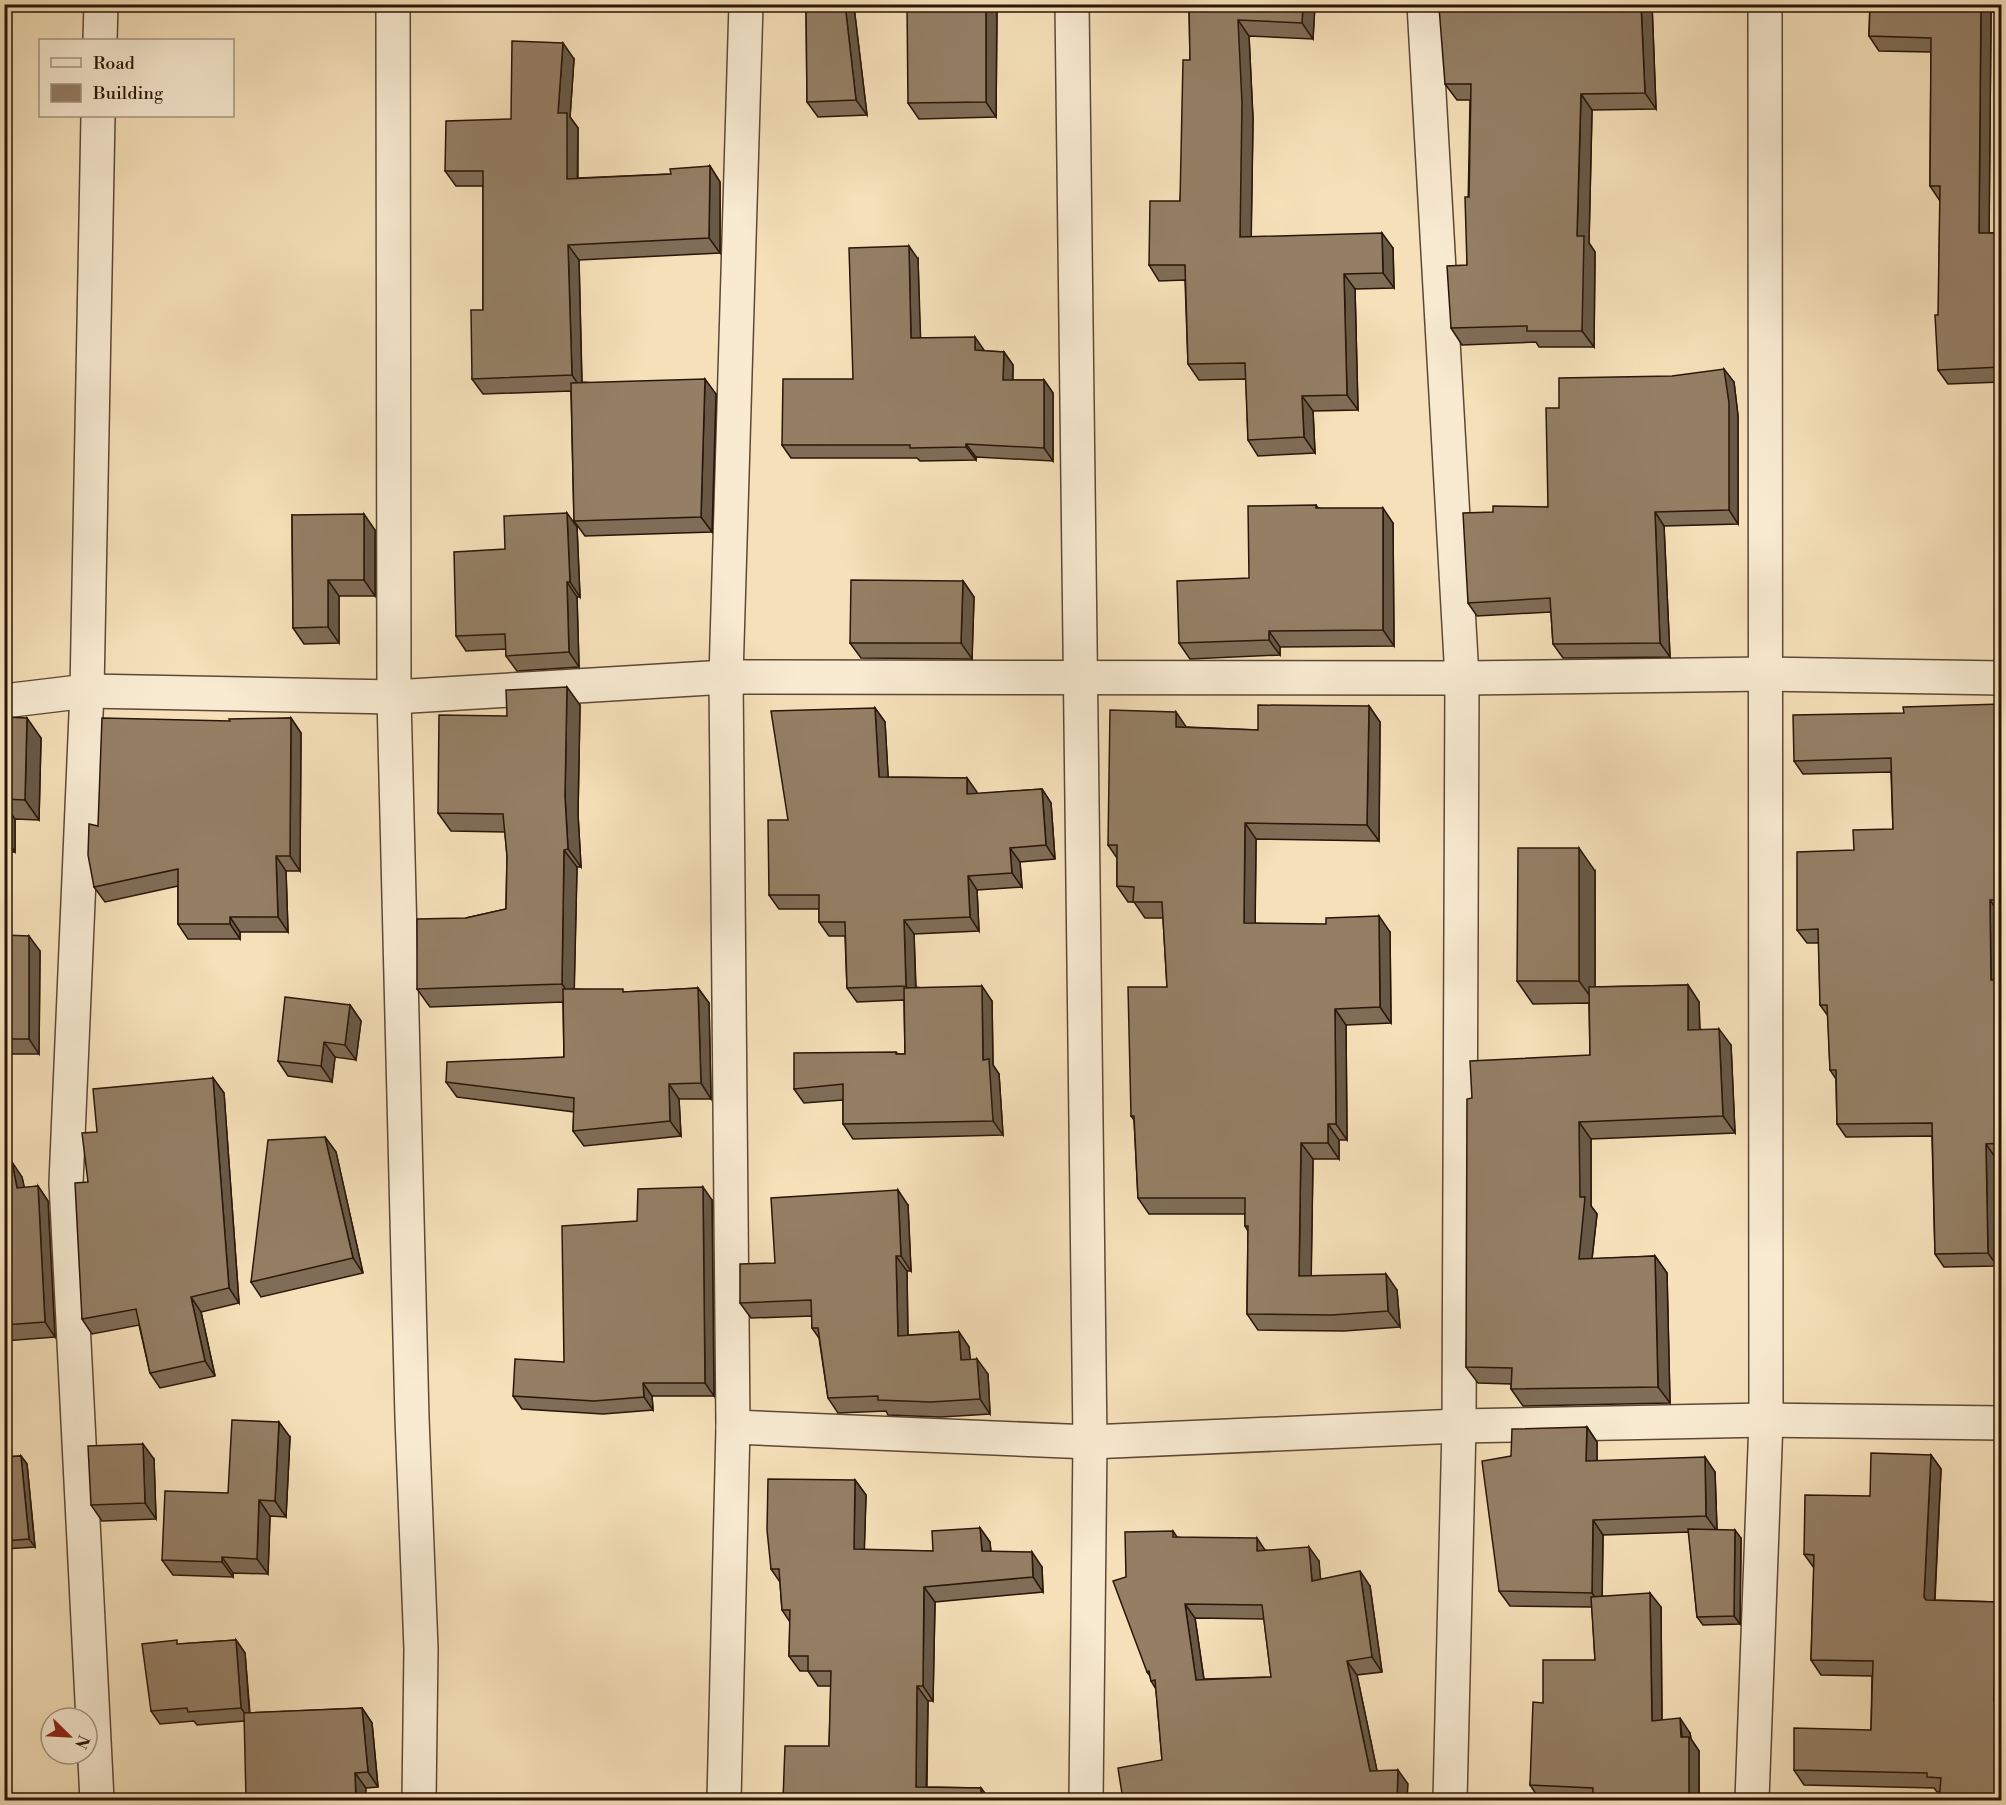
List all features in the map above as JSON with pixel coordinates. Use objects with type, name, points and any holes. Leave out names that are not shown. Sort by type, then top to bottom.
[{"type":"street","points":[[100,39],[101,4]]},
{"type":"street","points":[[393,4],[394,697],[412,1418],[421,1648],[419,1800]]},
{"type":"street","points":[[724,1800],[733,1427],[726,677],[746,4]]},
{"type":"street","points":[[1072,4],[1089,1442],[1086,1800]]},
{"type":"street","points":[[1424,4],[1462,678],[1459,1426],[1450,1800]]},
{"type":"street","points":[[1752,1800],[1766,1420],[1765,4]]},
{"type":"street","points":[[97,1800],[66,1183],[87,691],[98,117]]},
{"type":"street","points":[[4,701],[87,691],[394,697],[726,677],[1462,678],[1767,674],[2001,678]]},
{"type":"street","points":[[733,1427],[1089,1442],[1459,1426],[1766,1420],[2001,1423]]},
{"type":"building","points":[[806,4],[845,4],[856,100],[807,102]]},
{"type":"building","points":[[907,4],[986,4],[986,102],[908,103]]},
{"type":"building","points":[[1189,4],[1303,4],[1302,23],[1238,20],[1242,103],[1240,237],[1382,233],[1383,273],[1344,274],[1347,395],[1302,396],[1304,437],[1248,440],[1245,363],[1188,364],[1185,265],[1149,265],[1150,201],[1180,201],[1183,60],[1190,60]]},
{"type":"building","points":[[1446,4],[1641,4],[1645,93],[1581,94],[1577,236],[1584,236],[1582,331],[1527,331],[1527,326],[1451,328],[1447,266],[1467,265],[1465,197],[1469,197],[1471,84],[1445,84],[1439,7],[1446,6]]},
{"type":"building","points":[[1870,4],[1981,4],[1979,233],[2001,233],[2001,367],[1938,370],[1935,315],[1938,315],[1940,186],[1930,186],[1931,38],[1869,36]]},
{"type":"building","points":[[512,41],[563,43],[558,113],[567,113],[567,179],[671,174],[670,169],[710,166],[709,238],[568,245],[572,375],[472,379],[471,310],[483,310],[483,171],[445,171],[446,121],[511,119]]},
{"type":"building","points":[[909,246],[911,338],[975,337],[975,350],[1004,352],[1003,380],[1044,380],[1044,448],[966,444],[966,447],[910,448],[910,445],[782,445],[783,379],[853,379],[849,248]]},
{"type":"building","points":[[1724,369],[1729,403],[1729,510],[1655,512],[1660,643],[1553,644],[1550,598],[1468,603],[1463,513],[1493,512],[1493,506],[1548,507],[1546,408],[1559,408],[1559,378],[1672,376]]},
{"type":"building","points":[[705,379],[701,517],[574,521],[571,383]]},
{"type":"building","points":[[1316,505],[1316,508],[1383,508],[1383,630],[1269,631],[1269,640],[1179,643],[1177,581],[1249,578],[1248,506]]},
{"type":"building","points":[[567,513],[570,582],[567,582],[569,652],[506,656],[505,634],[456,636],[454,552],[505,549],[504,516]]},
{"type":"building","points":[[364,514],[364,580],[328,580],[328,627],[293,628],[292,515]]},
{"type":"building","points":[[851,580],[963,581],[961,643],[850,643]]},
{"type":"building","points":[[567,687],[565,796],[568,849],[564,850],[562,984],[417,989],[417,919],[466,918],[506,909],[507,856],[503,814],[438,813],[439,715],[507,716],[506,690]]},
{"type":"building","points":[[2001,704],[2001,900],[1990,900],[1991,980],[2001,980],[2001,1143],[1986,1144],[1988,1253],[1935,1254],[1932,1123],[1837,1124],[1836,1070],[1830,1070],[1827,1005],[1820,1005],[1818,929],[1797,930],[1797,852],[1854,850],[1853,830],[1893,829],[1891,758],[1794,761],[1793,715],[1904,713],[1903,707]]},
{"type":"building","points":[[1258,705],[1369,706],[1367,825],[1245,823],[1244,923],[1326,924],[1326,918],[1379,916],[1380,1007],[1335,1009],[1336,1124],[1328,1124],[1328,1143],[1301,1143],[1299,1276],[1386,1274],[1388,1311],[1332,1315],[1247,1314],[1248,1226],[1245,1226],[1245,1198],[1138,1198],[1134,1116],[1131,1116],[1128,987],[1167,987],[1162,902],[1133,902],[1134,887],[1117,886],[1117,845],[1108,845],[1110,710],[1176,712],[1176,727],[1258,730]]},
{"type":"building","points":[[875,708],[879,777],[967,778],[967,794],[1042,789],[1046,845],[1010,848],[1012,873],[968,876],[970,917],[904,920],[906,986],[847,988],[845,922],[819,922],[819,895],[769,895],[768,820],[788,820],[771,711]]},
{"type":"building","points":[[4,717],[27,718],[25,800],[4,799]]},
{"type":"building","points":[[102,718],[230,721],[229,719],[291,718],[290,856],[276,856],[278,917],[230,917],[230,924],[178,924],[178,869],[94,887],[88,855],[89,824],[98,826]]},
{"type":"building","points":[[1518,848],[1579,848],[1579,981],[1517,981]]},
{"type":"building","points":[[4,935],[29,936],[29,1039],[4,1039]]},
{"type":"building","points":[[1688,985],[1688,1030],[1719,1029],[1723,1116],[1579,1122],[1580,1197],[1585,1197],[1579,1259],[1655,1256],[1658,1387],[1511,1389],[1512,1368],[1466,1367],[1467,1099],[1472,1098],[1470,1061],[1590,1055],[1589,987]]},
{"type":"building","points":[[982,986],[983,1060],[989,1059],[993,1121],[843,1124],[843,1084],[794,1089],[794,1053],[896,1052],[896,1054],[905,1054],[904,988]]},
{"type":"building","points":[[698,988],[701,1083],[669,1084],[670,1121],[573,1131],[574,1098],[446,1082],[447,1062],[564,1057],[563,989],[623,989],[623,992]]},
{"type":"building","points":[[285,997],[350,1005],[345,1045],[324,1042],[321,1066],[278,1061]]},
{"type":"building","points":[[213,1078],[229,1288],[191,1297],[205,1361],[150,1373],[136,1309],[82,1319],[75,1183],[88,1182],[82,1133],[97,1132],[93,1089]]},
{"type":"building","points":[[325,1137],[353,1258],[251,1282],[268,1140]]},
{"type":"building","points":[[12,1162],[17,1188],[38,1186],[45,1322],[4,1325],[4,1163]]},
{"type":"building","points":[[703,1187],[705,1383],[643,1383],[644,1397],[594,1401],[513,1396],[515,1359],[564,1362],[562,1226],[637,1221],[638,1189]]},
{"type":"building","points":[[898,1190],[901,1256],[896,1256],[898,1336],[959,1332],[961,1360],[977,1359],[980,1399],[931,1402],[878,1400],[878,1396],[828,1398],[818,1328],[812,1328],[811,1300],[740,1303],[740,1264],[775,1263],[771,1198]]},
{"type":"building","points":[[232,1420],[279,1422],[275,1501],[259,1500],[257,1559],[222,1557],[222,1562],[162,1560],[165,1491],[228,1493]]},
{"type":"building","points":[[1587,1427],[1586,1461],[1705,1457],[1706,1516],[1593,1520],[1592,1593],[1499,1591],[1482,1461],[1511,1456],[1512,1429]]},
{"type":"building","points":[[143,1444],[145,1503],[91,1505],[88,1446]]},
{"type":"building","points":[[1871,1453],[1931,1455],[1924,1597],[1926,1600],[1997,1602],[1994,1701],[2001,1701],[2001,1800],[1939,1800],[1941,1778],[1927,1777],[1927,1773],[1794,1770],[1794,1728],[1871,1730],[1873,1661],[1811,1660],[1814,1555],[1804,1554],[1805,1495],[1870,1496]]},
{"type":"building","points":[[21,1456],[29,1539],[4,1541],[4,1457]]},
{"type":"building","points":[[768,1479],[855,1480],[854,1549],[933,1551],[932,1531],[980,1528],[982,1551],[1032,1552],[1033,1577],[924,1587],[923,1686],[917,1686],[916,1787],[981,1788],[981,1800],[783,1800],[785,1746],[829,1746],[831,1671],[808,1671],[808,1656],[789,1656],[790,1610],[782,1610],[779,1569],[771,1569],[767,1530]]},
{"type":"building","points":[[1688,1529],[1735,1530],[1734,1616],[1697,1617]]},
{"type":"building","points":[[1173,1531],[1173,1537],[1257,1538],[1257,1551],[1309,1547],[1312,1581],[1360,1571],[1372,1657],[1347,1661],[1370,1771],[1398,1770],[1397,1800],[1123,1800],[1118,1768],[1162,1760],[1155,1680],[1151,1681],[1149,1671],[1147,1672],[1113,1581],[1126,1577],[1125,1532]],"holes":[[[1185,1604],[1262,1605],[1271,1677],[1196,1680]]]},
{"type":"building","points":[[1650,1593],[1652,1721],[1680,1718],[1681,1737],[1689,1737],[1689,1800],[1592,1800],[1593,1788],[1530,1785],[1533,1702],[1543,1703],[1543,1660],[1595,1660],[1591,1597]]},
{"type":"building","points":[[177,1640],[177,1644],[236,1640],[241,1708],[188,1712],[187,1708],[151,1711],[142,1644]]},
{"type":"building","points":[[362,1708],[368,1772],[355,1773],[356,1800],[246,1800],[244,1713]]}]
